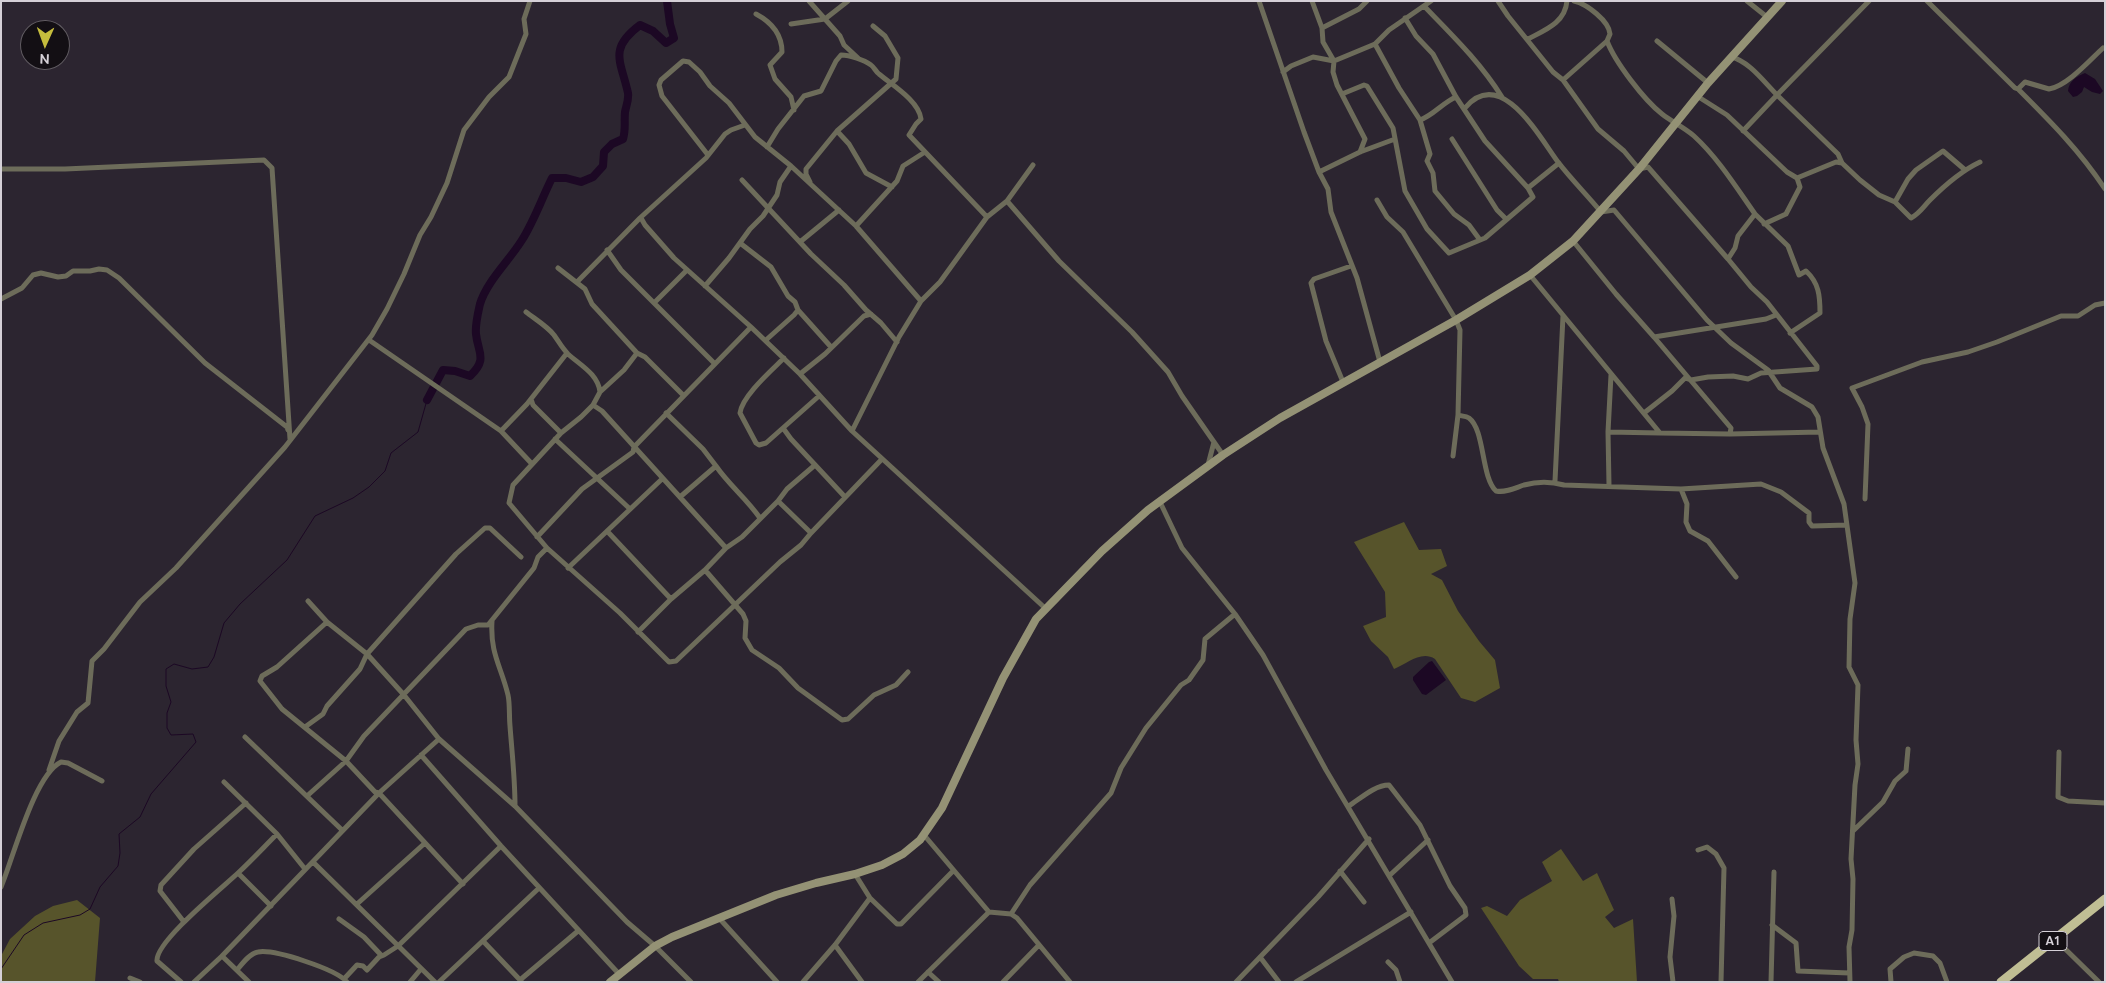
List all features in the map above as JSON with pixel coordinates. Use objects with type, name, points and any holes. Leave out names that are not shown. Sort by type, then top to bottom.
[{"type":"highway","name":"A1","points":[[2000,982],[2105,899]]},
{"type":"main road","points":[[610,982],[655,946],[719,918],[796,888],[855,874],[893,860],[911,848],[924,835],[945,801],[1022,643],[1036,619],[1126,528],[1223,455],[1280,418],[1456,320],[1530,275],[1573,241],[1639,169],[1708,83],[1782,1]]},
{"type":"street","points":[[1,887],[18,837],[50,770],[59,742],[77,712],[88,703],[92,660],[104,650],[140,602],[176,568],[290,440],[369,340],[388,309],[420,235],[431,217],[447,182],[464,130],[489,97],[508,77],[526,34],[524,19],[530,1]]},
{"type":"street","points":[[809,1],[840,36],[844,44],[860,60]]},
{"type":"street","points":[[791,24],[825,19],[848,1]]},
{"type":"street","points":[[1260,1],[1319,172],[1328,189],[1331,212],[1337,225],[1343,248],[1357,278],[1380,362]]},
{"type":"street","points":[[1312,1],[1322,28],[1323,42],[1334,61],[1333,72],[1365,140],[1360,152]]},
{"type":"street","points":[[1322,28],[1359,9],[1367,1]]},
{"type":"street","points":[[1283,72],[1291,66],[1313,58],[1334,61],[1375,44],[1405,18],[1431,1]]},
{"type":"street","points":[[1498,1],[1553,72],[1563,80],[1598,129],[1624,151],[1639,169],[1648,168],[1663,183],[1817,366],[1817,369],[1761,373],[1748,379],[1733,376],[1691,380],[1685,378],[1644,413]]},
{"type":"street","points":[[1528,40],[1557,23],[1565,14],[1567,1]]},
{"type":"street","points":[[1563,80],[1607,41],[1610,34],[1609,28],[1588,8],[1574,1]]},
{"type":"street","points":[[1747,1],[1767,17]]},
{"type":"street","points":[[1743,131],[1869,1]]},
{"type":"street","points":[[1928,1],[2063,134],[2105,189]]},
{"type":"street","points":[[1424,6],[1470,52],[1489,76],[1502,97]]},
{"type":"street","points":[[756,14],[769,22],[778,33],[782,42],[782,52],[770,65],[775,79],[791,97],[794,110]]},
{"type":"street","points":[[1342,94],[1364,85],[1367,86],[1393,128],[1405,191],[1427,229],[1449,253],[1494,232],[1506,219],[1533,197],[1528,188],[1491,148],[1456,97],[1433,54],[1416,36],[1405,18]]},
{"type":"street","points":[[811,185],[806,174],[806,168],[837,131],[896,79],[898,58],[885,36],[873,26]]},
{"type":"street","points":[[1607,41],[1610,51],[1627,75],[1660,112],[1693,135],[1718,161],[1755,214],[1784,240],[1799,275],[1806,271],[1814,278],[1820,292],[1820,313],[1790,332]]},
{"type":"street","points":[[1657,41],[1708,83]]},
{"type":"street","points":[[766,147],[804,96],[821,91],[841,55],[844,44]]},
{"type":"street","points":[[1375,44],[1398,88],[1420,120],[1430,154],[1427,161],[1433,173],[1435,191],[1454,214],[1470,224],[1480,240]]},
{"type":"street","points":[[2018,89],[2025,82],[2049,89],[2063,83],[2103,48]]},
{"type":"street","points":[[841,55],[847,55],[871,65],[877,73],[893,83],[910,100],[920,114],[921,119],[909,135],[987,217]]},
{"type":"street","points":[[1731,57],[1738,59],[1749,68],[1793,109],[1797,117],[1838,154],[1842,163],[1879,195],[1895,202],[1911,218],[1919,214],[1928,202],[1964,169],[1980,162]]},
{"type":"street","points":[[708,155],[662,96],[659,85],[661,80],[683,61],[689,62],[700,72],[710,86],[733,108],[745,125],[766,147],[791,166],[856,226],[921,301]]},
{"type":"street","points":[[1465,108],[1469,104],[1493,95],[1502,97],[1510,102],[1601,212],[1614,210],[1716,328],[1731,343],[1758,360],[1771,372],[1780,388],[1812,407],[1818,417],[1823,448],[1844,504],[1855,583],[1850,619],[1849,667],[1858,685],[1856,740],[1858,764],[1851,859],[1853,879],[1852,930],[1848,946],[1850,982]]},
{"type":"street","points":[[1697,96],[1726,115],[1797,178],[1800,187],[1786,214],[1764,224]]},
{"type":"street","points":[[1420,120],[1427,118],[1446,101],[1456,97]]},
{"type":"street","points":[[577,282],[607,250],[708,155],[725,134],[745,125]]},
{"type":"street","points":[[837,131],[849,144],[866,173],[892,187]]},
{"type":"street","points":[[1319,172],[1360,152],[1395,139]]},
{"type":"street","points":[[1452,139],[1497,210],[1506,219]]},
{"type":"street","points":[[1895,202],[1908,179],[1916,170],[1944,151],[1964,169]]},
{"type":"street","points":[[856,226],[892,187],[903,166],[925,152]]},
{"type":"street","points":[[1,169],[65,169],[264,160],[272,168],[290,440]]},
{"type":"street","points":[[1797,178],[1836,162],[1842,163]]},
{"type":"street","points":[[1528,188],[1559,163]]},
{"type":"street","points":[[705,286],[769,207],[777,195],[780,182],[791,166]]},
{"type":"street","points":[[852,432],[896,342],[921,301],[940,282],[987,217],[1007,201],[1033,166]]},
{"type":"street","points":[[742,180],[800,242],[844,284],[868,312],[881,323],[896,342]]},
{"type":"street","points":[[1377,200],[1387,218],[1403,232],[1456,320],[1460,330],[1458,416],[1453,456]]},
{"type":"street","points":[[1007,201],[1059,261],[1132,332],[1168,372],[1182,396],[1223,455]]},
{"type":"street","points":[[800,242],[839,210]]},
{"type":"street","points":[[1728,258],[1736,248],[1738,236],[1755,214]]},
{"type":"street","points":[[641,218],[645,225],[687,270],[766,340],[800,374],[852,432],[1045,608]]},
{"type":"street","points":[[1573,241],[1731,428],[1730,434]]},
{"type":"street","points":[[740,243],[771,267],[788,296],[795,302],[798,310],[831,347]]},
{"type":"street","points":[[607,250],[620,270],[715,364]]},
{"type":"street","points":[[1343,382],[1326,341],[1311,283],[1314,279],[1351,266]]},
{"type":"street","points":[[558,268],[588,292],[592,304],[637,353],[645,357],[683,395]]},
{"type":"street","points":[[1,299],[22,288],[33,275],[41,273],[58,277],[66,276],[73,271],[107,270],[119,278],[205,363],[287,427],[290,440]]},
{"type":"street","points":[[654,302],[687,270]]},
{"type":"street","points":[[1530,275],[1660,433]]},
{"type":"street","points":[[1865,499],[1868,424],[1852,388],[1922,362],[1968,352],[2061,316],[2078,316],[2095,304],[2105,303]]},
{"type":"street","points":[[766,340],[798,310]]},
{"type":"street","points":[[526,312],[553,334],[567,353],[589,372],[602,388]]},
{"type":"street","points":[[800,374],[868,312]]},
{"type":"street","points":[[1654,337],[1766,319],[1776,315]]},
{"type":"street","points":[[1555,481],[1563,316]]},
{"type":"street","points":[[537,537],[582,489],[630,456],[634,447],[751,326]]},
{"type":"street","points":[[369,340],[501,431],[532,464]]},
{"type":"street","points":[[501,431],[530,405],[531,399],[567,353]]},
{"type":"street","points":[[637,353],[624,370],[602,388],[581,417],[554,439],[513,485],[509,503],[547,548],[620,613],[669,662],[676,661],[797,548],[882,459]]},
{"type":"street","points":[[784,358],[740,407],[740,412],[756,443],[759,445],[766,443],[807,405],[820,396]]},
{"type":"street","points":[[1609,485],[1608,432],[1611,374]]},
{"type":"street","points":[[592,404],[602,411],[726,548]]},
{"type":"street","points":[[530,405],[561,433]]},
{"type":"street","points":[[666,413],[703,450],[733,488],[747,499],[760,518]]},
{"type":"street","points":[[1458,416],[1470,418],[1473,423],[1482,446],[1490,480],[1496,491],[1505,491],[1526,485],[1555,481],[1564,485],[1681,488],[1761,484],[1781,492],[1805,508],[1809,513],[1809,522],[1812,526],[1847,525]]},
{"type":"street","points":[[783,428],[845,497]]},
{"type":"street","points":[[1608,432],[1730,434],[1820,432]]},
{"type":"street","points":[[554,439],[630,509]]},
{"type":"street","points":[[1208,466],[1214,442]]},
{"type":"street","points":[[638,632],[726,548],[742,536],[778,501],[787,489],[815,464]]},
{"type":"street","points":[[680,498],[716,466]]},
{"type":"street","points":[[568,568],[662,479]]},
{"type":"street","points":[[1681,488],[1687,504],[1686,522],[1690,531],[1708,541],[1736,577]]},
{"type":"street","points":[[778,501],[811,532]]},
{"type":"street","points":[[1160,502],[1182,548],[1235,614],[1263,654],[1326,770],[1412,912],[1449,981]]},
{"type":"street","points":[[305,726],[323,714],[327,706],[360,669],[367,654],[456,554],[485,528],[490,528],[521,557]]},
{"type":"street","points":[[607,532],[671,599]]},
{"type":"street","points":[[307,796],[346,761],[364,736],[466,629],[478,625],[488,625],[492,621],[509,597],[534,568],[538,557],[547,548]]},
{"type":"street","points":[[705,570],[746,621],[745,638],[752,650],[779,668],[798,688],[842,720],[848,719],[874,695],[896,685],[908,672]]},
{"type":"street","points":[[308,601],[327,622],[367,654],[404,695],[439,739],[515,806],[627,922],[655,946],[691,982]]},
{"type":"street","points":[[1011,914],[1030,885],[1111,793],[1122,768],[1146,728],[1181,685],[1189,680],[1203,660],[1205,639],[1235,614]]},
{"type":"street","points":[[492,621],[493,650],[509,697],[511,742],[515,769],[515,806]]},
{"type":"street","points":[[327,622],[277,667],[260,679],[278,705],[346,761],[375,792],[379,793],[463,884]]},
{"type":"street","points":[[245,737],[342,830]]},
{"type":"street","points":[[194,982],[222,956],[379,793],[439,739]]},
{"type":"street","points":[[1853,832],[1883,802],[1895,782],[1906,771],[1908,749]]},
{"type":"street","points":[[2058,752],[2058,797],[2068,801],[2105,802]]},
{"type":"street","points":[[421,755],[501,846],[619,974]]},
{"type":"street","points":[[50,770],[61,762],[68,763],[102,781]]},
{"type":"street","points":[[224,782],[277,834],[306,869]]},
{"type":"street","points":[[1349,806],[1376,788],[1389,785],[1398,794],[1403,804],[1420,825],[1450,886],[1466,908],[1466,915],[1429,943]]},
{"type":"street","points":[[184,922],[160,891],[161,885],[194,849],[246,803]]},
{"type":"street","points":[[181,982],[160,965],[157,956],[184,922],[238,873],[277,834]]},
{"type":"street","points":[[924,835],[989,912],[1011,914],[1070,982]]},
{"type":"street","points":[[1236,982],[1318,897],[1369,839]]},
{"type":"street","points":[[1390,875],[1428,840]]},
{"type":"street","points":[[357,904],[424,842]]},
{"type":"street","points":[[237,970],[253,954],[266,952],[308,962],[345,980],[357,966],[363,966],[367,970],[381,956],[398,946],[501,846]]},
{"type":"street","points":[[1698,850],[1707,848],[1716,854],[1724,868],[1721,982]]},
{"type":"street","points":[[313,862],[435,982]]},
{"type":"street","points":[[1340,870],[1364,902]]},
{"type":"street","points":[[855,874],[870,898],[897,924],[901,924],[953,871]]},
{"type":"street","points":[[1771,982],[1774,872]]},
{"type":"street","points":[[238,873],[270,906]]},
{"type":"street","points":[[439,982],[539,888]]},
{"type":"street","points":[[803,982],[835,945],[870,898]]},
{"type":"street","points":[[1672,898],[1674,916],[1670,957],[1673,982]]},
{"type":"street","points":[[918,982],[989,912]]},
{"type":"street","points":[[1296,982],[1412,912]]},
{"type":"street","points":[[719,918],[778,982]]},
{"type":"street","points":[[339,919],[364,937],[381,956]]},
{"type":"street","points":[[1772,925],[1796,943],[1798,971],[1849,973]]},
{"type":"street","points":[[483,941],[520,981],[578,931]]},
{"type":"street","points":[[2055,939],[2099,982]]},
{"type":"street","points":[[835,945],[862,982]]},
{"type":"street","points":[[1004,982],[1038,946]]},
{"type":"street","points":[[1891,982],[1890,969],[1904,957],[1914,953],[1933,956],[1938,959],[1947,982]]},
{"type":"street","points":[[222,956],[249,982]]},
{"type":"street","points":[[1260,957],[1279,982]]},
{"type":"street","points":[[1388,962],[1396,970],[1400,982]]},
{"type":"street","points":[[410,982],[421,969]]},
{"type":"street","points":[[928,972],[939,982]]},
{"type":"street","points":[[130,978],[140,982]]},
{"type":"shaded area","points":[[2085,73],[2095,79],[2103,91],[2100,94],[2084,87],[2082,92],[2073,97],[2068,91],[2071,82]]},
{"type":"shaded area","points":[[1404,522],[1419,550],[1441,549],[1447,566],[1431,574],[1442,580],[1458,611],[1495,660],[1500,688],[1475,702],[1461,698],[1435,659],[1425,656],[1419,657],[1394,669],[1388,657],[1371,641],[1363,626],[1386,617],[1385,592],[1354,542]]},
{"type":"shaded area","points":[[1432,661],[1446,680],[1426,695],[1422,694],[1413,677]]},
{"type":"shaded area","points":[[1561,849],[1583,881],[1597,873],[1614,910],[1605,917],[1614,928],[1633,919],[1637,982],[1559,982],[1558,979],[1533,979],[1519,966],[1481,908],[1487,906],[1507,916],[1520,900],[1552,881],[1542,862]]},
{"type":"shaded area","points":[[77,900],[100,918],[95,982],[1,982],[1,956],[10,939],[35,916],[53,906]]},
{"type":"waterway","points":[[427,400],[443,370],[455,371],[470,376],[479,365],[480,356],[476,327],[483,296],[526,233],[552,178],[566,178],[581,182],[593,177],[603,166],[604,152],[612,144],[623,139],[628,93],[620,64],[620,49],[624,41],[640,25],[653,31],[666,43],[674,38],[667,1]]},
{"type":"waterway","points":[[1,969],[24,935],[43,923],[80,915],[90,909],[100,887],[118,866],[120,853],[119,834],[140,817],[151,794],[196,742],[193,734],[171,735],[167,728],[167,713],[171,702],[166,686],[166,669],[174,664],[192,669],[208,667],[214,657],[224,623],[240,604],[287,560],[315,516],[353,498],[369,487],[385,471],[391,453],[418,432],[427,400]]}]
